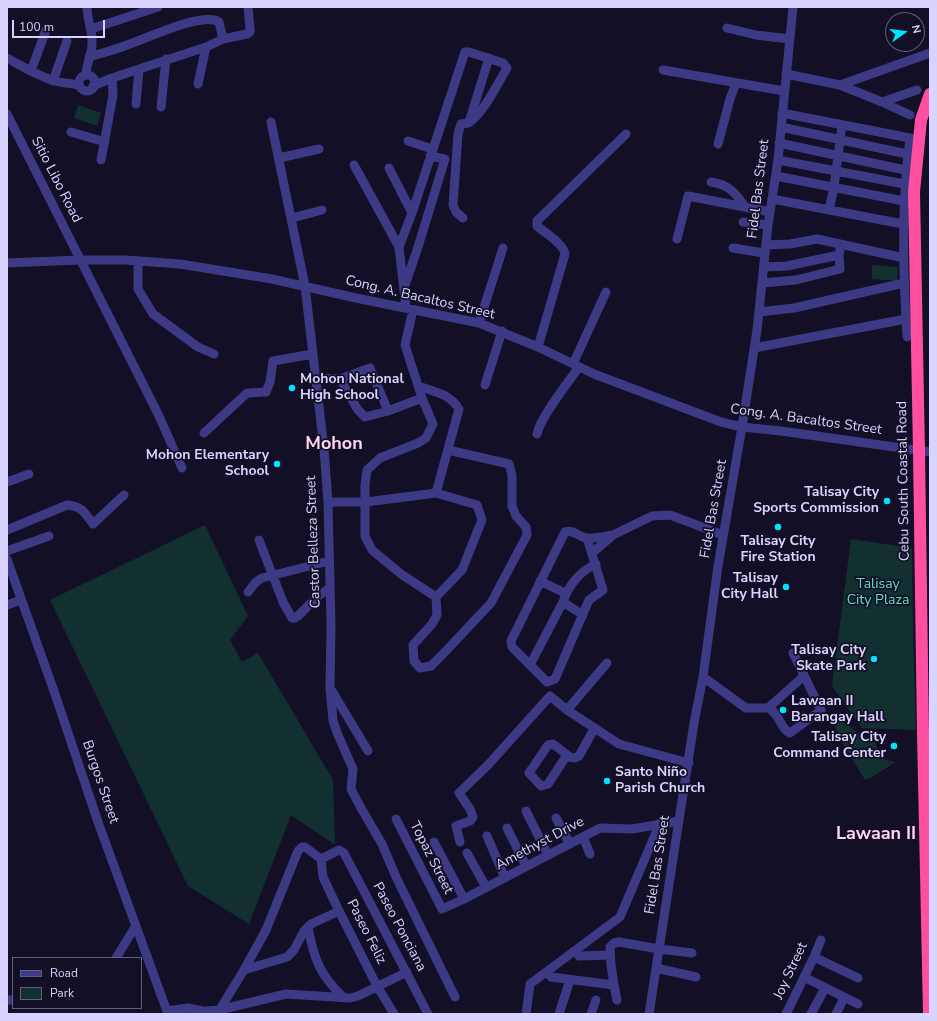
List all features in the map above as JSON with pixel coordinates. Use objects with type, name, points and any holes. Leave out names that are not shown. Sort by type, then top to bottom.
[{"type":"highway","name":"Cebu South Coastal Road","points":[[929,1014],[923,732],[925,451],[907,207],[914,192],[922,120],[930,94]]},
{"type":"street","points":[[86,75],[86,67],[92,45],[87,7]]},
{"type":"street","points":[[91,29],[158,7]]},
{"type":"street","points":[[7,58],[54,81],[80,86],[83,89],[88,90],[93,86],[112,78],[206,47],[223,39],[254,33],[248,7]]},
{"type":"street","name":"Fidel Bas Street","points":[[649,1014],[694,723],[704,677],[723,535],[754,348],[768,225],[778,160],[792,7]]},
{"type":"street","points":[[89,57],[127,45],[185,23],[202,20],[216,19],[219,22],[223,39]]},
{"type":"street","points":[[727,28],[756,35],[790,39]]},
{"type":"street","points":[[31,71],[46,30]]},
{"type":"street","points":[[54,81],[67,41]]},
{"type":"street","points":[[198,84],[206,47]]},
{"type":"street","points":[[456,121],[477,115],[491,96],[507,68],[503,63],[465,52],[456,121],[458,134],[453,205],[456,212],[463,218]]},
{"type":"street","points":[[840,85],[930,53]]},
{"type":"street","points":[[399,247],[412,213],[431,152],[456,121],[489,58]]},
{"type":"street","points":[[161,107],[166,60]]},
{"type":"street","points":[[136,104],[139,69]]},
{"type":"street","points":[[663,70],[784,91]]},
{"type":"street","points":[[786,74],[840,85],[882,102],[910,116]]},
{"type":"street","points":[[80,86],[80,79],[86,75]]},
{"type":"street","points":[[86,75],[92,77],[94,82],[93,86]]},
{"type":"street","points":[[100,160],[105,142],[112,95],[112,78]]},
{"type":"street","points":[[718,144],[730,99],[736,83]]},
{"type":"street","points":[[882,102],[917,90]]},
{"type":"street","points":[[782,113],[910,138],[904,184],[907,207],[903,224],[907,337]]},
{"type":"street","name":"Sitio Libo Road","points":[[7,114],[159,416],[182,468]]},
{"type":"street","name":"Castor Belleza Street","points":[[271,122],[305,286],[324,449],[328,502],[330,688],[333,721],[353,769],[351,789],[382,844],[396,877],[455,997]]},
{"type":"street","points":[[829,210],[834,187],[842,124]]},
{"type":"street","points":[[781,127],[908,154]]},
{"type":"street","points":[[71,132],[105,142]]},
{"type":"street","points":[[538,347],[565,254],[560,245],[537,226],[537,221],[626,134]]},
{"type":"street","points":[[408,141],[445,160],[455,162]]},
{"type":"street","points":[[779,143],[906,170]]},
{"type":"street","points":[[278,158],[319,149]]},
{"type":"street","points":[[404,286],[418,247],[445,160]]},
{"type":"street","points":[[778,160],[904,184]]},
{"type":"street","points":[[354,165],[399,247],[404,286],[410,309],[405,345],[422,398],[433,424],[426,438],[418,443],[380,458],[367,470],[365,485],[365,536],[372,550],[401,574],[436,598]]},
{"type":"street","points":[[389,168],[412,213]]},
{"type":"street","points":[[776,176],[834,187],[907,207]]},
{"type":"street","points":[[712,182],[728,187],[740,199],[745,207]]},
{"type":"street","points":[[677,239],[688,196],[770,212]]},
{"type":"street","points":[[772,199],[903,224]]},
{"type":"street","points":[[292,218],[322,210]]},
{"type":"street","points":[[743,222],[768,225]]},
{"type":"street","points":[[733,248],[765,249],[817,238],[904,258]]},
{"type":"street","points":[[762,282],[796,280],[840,269],[838,255],[841,243]]},
{"type":"street","points":[[479,323],[503,248]]},
{"type":"street","points":[[764,267],[787,266],[838,255]]},
{"type":"street","name":"Cong. A. Bacaltos Street","points":[[7,263],[80,260],[138,261],[180,264],[305,286],[479,323],[502,331],[594,374],[721,422],[742,427],[925,451]]},
{"type":"street","points":[[138,261],[138,289],[153,314],[198,347],[214,354]]},
{"type":"street","points":[[758,312],[794,308],[904,283]]},
{"type":"street","points":[[537,434],[544,417],[576,366],[606,292]]},
{"type":"street","points":[[754,348],[906,318]]},
{"type":"street","points":[[485,385],[502,331]]},
{"type":"street","points":[[204,433],[247,393],[266,392],[270,382],[273,361],[313,354]]},
{"type":"street","points":[[319,378],[340,378],[370,368],[388,411]]},
{"type":"street","points":[[340,378],[348,394],[362,415],[369,417],[422,398]]},
{"type":"street","points":[[418,386],[450,398],[455,402],[459,409],[436,493]]},
{"type":"street","points":[[328,502],[366,502],[436,493],[477,505],[482,520],[462,570],[436,598],[437,615],[432,624],[413,645],[414,661],[420,668],[431,666],[491,603],[527,536],[526,527],[516,516],[512,506],[512,475],[509,464],[448,450]]},
{"type":"street","points":[[7,482],[29,474]]},
{"type":"street","points":[[7,530],[67,505],[75,506],[83,510],[93,524],[124,495]]},
{"type":"street","points":[[592,553],[612,535],[652,516],[666,515],[679,518],[723,535]]},
{"type":"street","points":[[587,538],[603,590],[588,600],[583,615],[554,680],[549,682],[546,681],[512,647],[511,641],[565,532],[568,531],[577,533],[587,538],[612,535]]},
{"type":"street","points":[[7,551],[49,536]]},
{"type":"street","points":[[259,540],[283,602],[289,614],[294,618],[298,616],[318,596],[330,588]]},
{"type":"street","name":"Burgos Street","points":[[7,559],[11,587],[21,600],[167,1012]]},
{"type":"street","points":[[248,592],[256,582],[262,578],[329,561]]},
{"type":"street","points":[[530,665],[564,598],[582,573],[596,564]]},
{"type":"street","points":[[540,581],[564,598],[583,615]]},
{"type":"street","points":[[7,605],[21,600]]},
{"type":"street","points":[[704,677],[746,708],[768,708],[777,714],[787,732],[790,733],[821,710],[809,696],[804,676],[793,653]]},
{"type":"street","points":[[567,710],[606,663]]},
{"type":"street","points":[[768,708],[804,676]]},
{"type":"street","points":[[330,688],[368,751]]},
{"type":"street","points":[[460,842],[456,826],[470,821],[473,817],[470,809],[459,793],[488,765],[550,696],[594,729],[619,744],[689,763]]},
{"type":"street","points":[[570,757],[553,744],[548,745],[529,773],[541,786],[548,784],[565,758],[574,758],[579,756],[594,729]]},
{"type":"street","points":[[526,811],[548,855]]},
{"type":"street","points":[[556,818],[570,844]]},
{"type":"street","name":"Topaz Street","points":[[396,819],[442,909]]},
{"type":"street","name":"Amethyst Drive","points":[[442,909],[486,888],[600,828],[632,828],[679,821]]},
{"type":"street","points":[[526,1014],[530,984],[620,916],[660,823]]},
{"type":"street","points":[[507,828],[526,866]]},
{"type":"street","points":[[488,836],[505,878]]},
{"type":"street","points":[[583,837],[590,854]]},
{"type":"street","points":[[434,842],[464,899]]},
{"type":"street","points":[[218,1012],[244,970],[266,930],[298,851],[302,846],[305,847],[321,859]]},
{"type":"street","name":"Paseo Ponciana","points":[[321,859],[338,850],[344,853],[428,1014]]},
{"type":"street","points":[[467,853],[486,888]]},
{"type":"street","name":"Paseo Feliz","points":[[321,859],[323,877],[339,911],[377,986],[394,1014]]},
{"type":"street","points":[[244,970],[287,957],[294,950],[304,931],[311,924],[339,911]]},
{"type":"street","points":[[117,957],[136,927]]},
{"type":"street","points":[[308,927],[312,947],[319,968],[331,986],[344,998]]},
{"type":"street","name":"Joy Street","points":[[786,1014],[814,957],[820,940]]},
{"type":"street","points":[[617,1000],[610,955],[610,947],[614,943],[619,942],[692,953]]},
{"type":"street","points":[[579,956],[610,955]]},
{"type":"street","points":[[814,957],[858,978]]},
{"type":"street","points":[[656,968],[696,977]]},
{"type":"street","points":[[167,1012],[188,1008],[200,1013],[218,1012],[286,994],[344,998],[358,996],[407,972]]},
{"type":"street","points":[[551,977],[614,985]]},
{"type":"street","points":[[804,977],[858,1004]]},
{"type":"street","points":[[559,1014],[570,980]]},
{"type":"street","points":[[811,1014],[825,988]]},
{"type":"street","points":[[836,1014],[844,998]]},
{"type":"street","points":[[591,1014],[596,1000]]},
{"type":"green space","points":[[78,105],[101,113],[97,126],[74,118]]},
{"type":"green space","points":[[872,265],[898,267],[897,281],[872,279]]},
{"type":"green space","points":[[205,525],[248,616],[230,640],[242,662],[258,653],[333,780],[335,845],[291,815],[249,924],[188,886],[50,600]]},
{"type":"green space","name":"Talisay City Plaza","points":[[851,539],[912,548],[916,730],[862,728],[832,686]]},
{"type":"green space","points":[[829,715],[840,719],[864,737],[873,738],[882,759],[896,762],[865,780],[844,745]]},
{"type":"place","name":"Mohon National High School","points":[[292,388]]},
{"type":"place","name":"Mohon Elementary School","points":[[277,464]]},
{"type":"place","name":"Talisay City Sports Commission","points":[[887,501]]},
{"type":"place","name":"Talisay City Fire Station","points":[[778,527]]},
{"type":"place","name":"Talisay City Hall","points":[[786,587]]},
{"type":"place","name":"Talisay City Skate Park","points":[[874,659]]},
{"type":"place","name":"Lawaan II Barangay Hall","points":[[783,710]]},
{"type":"place","name":"Talisay City Command Center","points":[[894,746]]},
{"type":"place","name":"Santo Niño Parish Church","points":[[607,781]]},
{"type":"district","name":"Mohon","points":[[334,445]]},
{"type":"district","name":"Lawaan II","points":[[876,835]]}]
